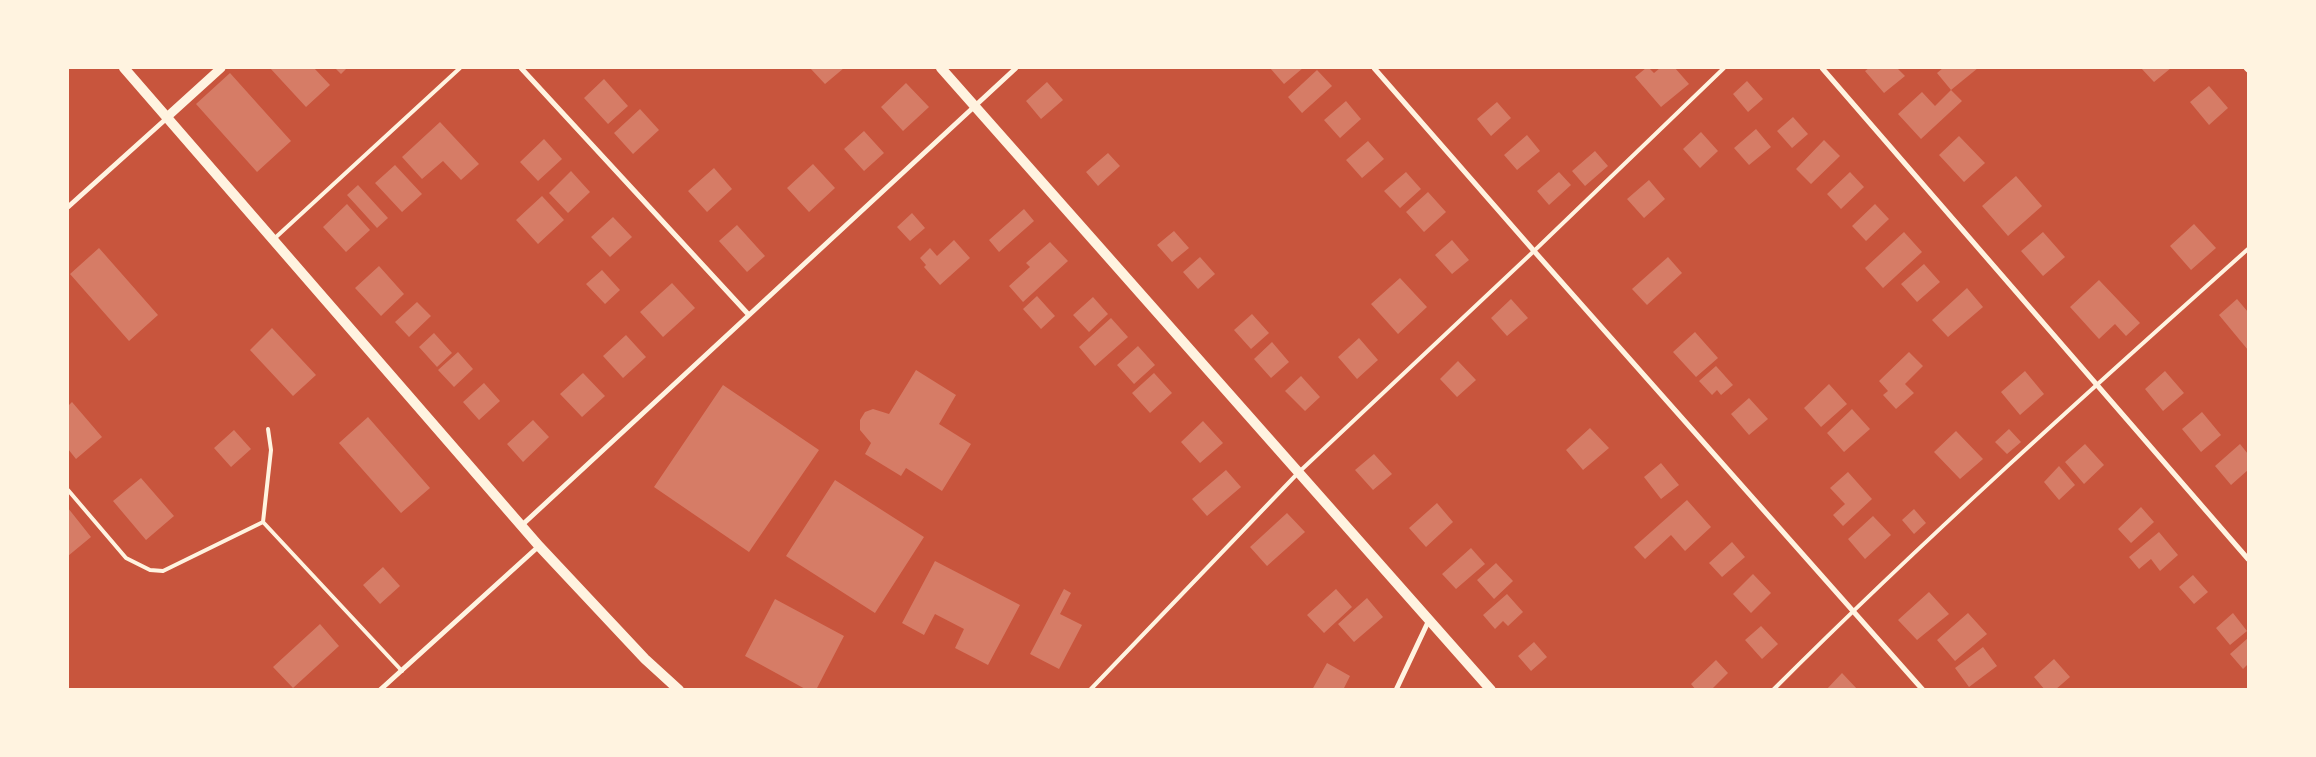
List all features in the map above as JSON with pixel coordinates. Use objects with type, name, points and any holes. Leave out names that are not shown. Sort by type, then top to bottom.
[{"type":"main road","points":[[124,68],[521,526],[645,659],[679,690]]},
{"type":"main road","points":[[941,68],[1491,690]]},
{"type":"street","points":[[68,207],[221,68]]},
{"type":"street","points":[[521,68],[748,314]]},
{"type":"street","points":[[521,526],[1016,68]]},
{"type":"street","points":[[1374,68],[1534,252],[1923,690]]},
{"type":"street","points":[[1822,68],[2248,559]]},
{"type":"street","points":[[380,690],[539,546]]},
{"type":"street","points":[[1396,690],[1429,620]]},
{"type":"lane","points":[[273,240],[460,68]]},
{"type":"lane","points":[[1090,690],[1298,473],[1534,252],[1724,68]]},
{"type":"lane","points":[[1773,690],[1852,611],[2096,385],[2248,249]]},
{"type":"lane","points":[[268,429],[271,450],[264,522],[402,671]]},
{"type":"lane","points":[[68,490],[126,558],[150,570],[163,571],[264,522]]},
{"type":"building","points":[[270,68],[314,68],[330,85],[306,107]]},
{"type":"building","points":[[335,68],[347,68],[341,74]]},
{"type":"building","points":[[810,68],[844,68],[825,84]]},
{"type":"building","points":[[1270,68],[1303,68],[1284,84]]},
{"type":"building","points":[[1646,68],[1649,68],[1654,73],[1660,68],[1675,68],[1689,84],[1661,107],[1635,77]]},
{"type":"building","points":[[1869,68],[1897,68],[1905,76],[1884,93],[1865,71]]},
{"type":"building","points":[[1943,68],[1978,68],[1951,90],[1937,73]]},
{"type":"building","points":[[2141,68],[2171,68],[2154,82]]},
{"type":"building","points":[[1317,70],[1332,86],[1302,113],[1288,97]]},
{"type":"building","points":[[230,73],[291,141],[257,172],[196,104]]},
{"type":"building","points":[[604,79],[628,106],[608,124],[584,98]]},
{"type":"building","points":[[1747,81],[1763,99],[1748,112],[1733,94]]},
{"type":"building","points":[[1047,82],[1063,100],[1041,119],[1026,101]]},
{"type":"building","points":[[906,83],[929,107],[903,131],[881,107]]},
{"type":"building","points":[[2209,86],[2228,108],[2209,125],[2190,102]]},
{"type":"building","points":[[1951,90],[1962,101],[1921,139],[1898,114],[1922,92],[1935,106]]},
{"type":"building","points":[[1346,101],[1361,119],[1340,138],[1324,120]]},
{"type":"building","points":[[1497,102],[1511,118],[1491,136],[1477,119]]},
{"type":"building","points":[[640,109],[659,130],[633,154],[614,133]]},
{"type":"building","points":[[1793,117],[1808,134],[1792,148],[1777,131]]},
{"type":"building","points":[[440,122],[479,164],[461,180],[443,161],[422,179],[402,157]]},
{"type":"building","points":[[1756,129],[1771,147],[1749,165],[1734,148]]},
{"type":"building","points":[[864,131],[884,153],[864,171],[844,149]]},
{"type":"building","points":[[1701,132],[1718,151],[1700,168],[1683,149]]},
{"type":"building","points":[[1527,135],[1540,151],[1517,170],[1504,155]]},
{"type":"building","points":[[1959,136],[1985,163],[1964,182],[1939,155]]},
{"type":"building","points":[[544,139],[562,159],[538,181],[520,162]]},
{"type":"building","points":[[1824,140],[1840,156],[1811,184],[1796,169]]},
{"type":"building","points":[[1368,141],[1384,159],[1362,178],[1346,160]]},
{"type":"building","points":[[1595,151],[1608,166],[1585,186],[1572,171]]},
{"type":"building","points":[[1108,153],[1120,166],[1098,186],[1086,172]]},
{"type":"building","points":[[813,164],[835,188],[809,212],[787,188]]},
{"type":"building","points":[[395,165],[422,194],[402,212],[375,183]]},
{"type":"building","points":[[714,168],[732,189],[707,212],[688,191]]},
{"type":"building","points":[[571,171],[590,192],[568,213],[549,193]]},
{"type":"building","points":[[1406,172],[1421,189],[1400,208],[1384,191]]},
{"type":"building","points":[[1559,172],[1571,185],[1549,205],[1537,191]]},
{"type":"building","points":[[1850,172],[1864,187],[1841,209],[1827,194]]},
{"type":"building","points":[[2016,176],[2042,206],[2008,236],[1982,206]]},
{"type":"building","points":[[1649,180],[1665,199],[1644,218],[1627,199]]},
{"type":"building","points":[[358,185],[388,218],[377,228],[347,195]]},
{"type":"building","points":[[1428,192],[1446,212],[1424,232],[1406,212]]},
{"type":"building","points":[[542,196],[564,220],[538,244],[516,220]]},
{"type":"building","points":[[347,204],[370,230],[346,252],[323,227]]},
{"type":"building","points":[[1875,204],[1889,219],[1866,241],[1852,226]]},
{"type":"building","points":[[1024,209],[1034,221],[999,252],[989,240]]},
{"type":"building","points":[[912,213],[925,228],[910,241],[897,227]]},
{"type":"building","points":[[613,217],[632,237],[610,257],[591,237]]},
{"type":"building","points":[[2194,224],[2216,248],[2191,270],[2170,246]]},
{"type":"building","points":[[737,225],[765,256],[747,272],[719,241]]},
{"type":"building","points":[[1174,231],[1189,248],[1172,262],[1157,245]]},
{"type":"building","points":[[1904,232],[1922,252],[1883,288],[1865,268]]},
{"type":"building","points":[[2043,232],[2065,257],[2043,276],[2021,251]]},
{"type":"building","points":[[954,240],[970,258],[940,285],[924,267],[926,265],[920,258],[930,248],[937,256]]},
{"type":"building","points":[[1452,240],[1469,260],[1452,274],[1435,255]]},
{"type":"building","points":[[1050,242],[1068,261],[1023,302],[1009,286],[1030,267],[1026,263]]},
{"type":"building","points":[[99,248],[158,315],[129,341],[70,274]]},
{"type":"building","points":[[1200,257],[1215,274],[1198,289],[1183,272]]},
{"type":"building","points":[[1668,257],[1682,273],[1647,305],[1632,289]]},
{"type":"building","points":[[1924,264],[1940,282],[1917,302],[1901,284]]},
{"type":"building","points":[[379,266],[404,294],[381,316],[355,288]]},
{"type":"building","points":[[602,270],[620,290],[605,304],[586,284]]},
{"type":"building","points":[[1400,278],[1427,307],[1398,334],[1371,304]]},
{"type":"building","points":[[2099,280],[2140,323],[2126,336],[2115,324],[2099,339],[2070,307]]},
{"type":"building","points":[[672,283],[695,308],[663,337],[640,312]]},
{"type":"building","points":[[1967,288],[1983,307],[1948,337],[1932,320]]},
{"type":"building","points":[[1037,296],[1055,316],[1041,329],[1023,309]]},
{"type":"building","points":[[1093,297],[1108,314],[1089,332],[1073,315]]},
{"type":"building","points":[[1511,299],[1528,318],[1507,336],[1491,318]]},
{"type":"building","points":[[2237,299],[2248,312],[2248,350],[2219,315]]},
{"type":"building","points":[[417,302],[431,316],[409,337],[395,322]]},
{"type":"building","points":[[1252,314],[1269,333],[1251,349],[1234,330]]},
{"type":"building","points":[[1111,318],[1128,337],[1095,366],[1079,347]]},
{"type":"building","points":[[272,328],[316,375],[293,396],[250,350]]},
{"type":"building","points":[[1695,332],[1718,358],[1696,377],[1673,352]]},
{"type":"building","points":[[434,333],[452,353],[437,367],[419,347]]},
{"type":"building","points":[[626,335],[646,357],[623,378],[603,356]]},
{"type":"building","points":[[1359,338],[1378,360],[1357,379],[1338,357]]},
{"type":"building","points":[[1272,342],[1289,362],[1271,378],[1254,359]]},
{"type":"building","points":[[1138,346],[1155,365],[1134,384],[1117,365]]},
{"type":"building","points":[[458,352],[473,369],[454,387],[438,370]]},
{"type":"building","points":[[1909,352],[1923,366],[1905,384],[1914,393],[1896,409],[1883,395],[1888,391],[1879,381]]},
{"type":"building","points":[[1458,361],[1476,380],[1457,397],[1440,379]]},
{"type":"building","points":[[1716,366],[1733,385],[1721,395],[1717,390],[1712,395],[1699,381]]},
{"type":"building","points":[[916,370],[956,395],[939,424],[971,444],[942,491],[906,468],[901,476],[865,454],[871,443],[860,430],[860,420],[865,412],[873,409],[889,414]]},
{"type":"building","points":[[2025,371],[2044,394],[2020,415],[2001,392]]},
{"type":"building","points":[[2165,371],[2184,393],[2163,411],[2145,389]]},
{"type":"building","points":[[583,373],[605,396],[582,417],[560,394]]},
{"type":"building","points":[[1154,373],[1172,393],[1150,413],[1132,393]]},
{"type":"building","points":[[1301,376],[1320,397],[1305,411],[1285,391]]},
{"type":"building","points":[[484,383],[500,401],[479,420],[463,402]]},
{"type":"building","points":[[1829,384],[1847,404],[1821,427],[1804,408]]},
{"type":"building","points":[[723,385],[819,450],[749,552],[654,487]]},
{"type":"building","points":[[1749,398],[1768,419],[1749,435],[1731,414]]},
{"type":"building","points":[[72,402],[102,437],[76,459],[68,449],[68,406]]},
{"type":"building","points":[[1852,409],[1870,429],[1844,452],[1827,433]]},
{"type":"building","points":[[2202,412],[2221,435],[2201,452],[2182,429]]},
{"type":"building","points":[[368,417],[430,488],[401,513],[339,443]]},
{"type":"building","points":[[533,420],[549,437],[523,462],[507,444]]},
{"type":"building","points":[[1203,421],[1223,443],[1200,463],[1181,442]]},
{"type":"building","points":[[1590,428],[1609,448],[1583,470],[1566,450]]},
{"type":"building","points":[[2009,429],[2021,442],[2007,454],[1995,442]]},
{"type":"building","points":[[234,430],[251,449],[231,467],[214,448]]},
{"type":"building","points":[[1956,431],[1983,459],[1960,479],[1934,452]]},
{"type":"building","points":[[2085,444],[2104,465],[2084,484],[2065,462]]},
{"type":"building","points":[[2240,444],[2248,454],[2248,470],[2231,485],[2215,466]]},
{"type":"building","points":[[1374,454],[1392,474],[1373,490],[1355,470]]},
{"type":"building","points":[[1661,463],[1679,485],[1661,499],[1644,477]]},
{"type":"building","points":[[2059,466],[2075,485],[2059,500],[2044,482]]},
{"type":"building","points":[[1226,470],[1241,487],[1207,516],[1192,499]]},
{"type":"building","points":[[1848,472],[1872,499],[1843,526],[1833,515],[1845,504],[1830,488]]},
{"type":"building","points":[[141,478],[174,516],[146,540],[113,501]]},
{"type":"building","points":[[835,480],[924,537],[875,613],[786,556]]},
{"type":"building","points":[[1687,500],[1711,527],[1685,551],[1671,535],[1645,559],[1634,547]]},
{"type":"building","points":[[1437,503],[1453,522],[1426,547],[1409,528]]},
{"type":"building","points":[[2141,507],[2154,522],[2131,543],[2118,529]]},
{"type":"building","points":[[68,508],[91,537],[68,556]]},
{"type":"building","points":[[1914,509],[1926,523],[1914,534],[1902,520]]},
{"type":"building","points":[[1287,513],[1305,532],[1267,566],[1250,547]]},
{"type":"building","points":[[1873,516],[1891,535],[1865,559],[1848,539]]},
{"type":"building","points":[[2159,532],[2178,555],[2160,571],[2151,559],[2139,569],[2129,557]]},
{"type":"building","points":[[1732,542],[1745,557],[1722,577],[1709,563]]},
{"type":"building","points":[[1471,548],[1485,564],[1456,589],[1442,574]]},
{"type":"building","points":[[935,561],[1020,605],[988,665],[955,648],[964,629],[935,614],[924,635],[902,623]]},
{"type":"building","points":[[1496,563],[1513,581],[1494,599],[1477,580]]},
{"type":"building","points":[[383,567],[400,586],[380,604],[363,585]]},
{"type":"building","points":[[1753,574],[1771,593],[1751,613],[1733,594]]},
{"type":"building","points":[[2193,575],[2208,592],[2194,604],[2179,587]]},
{"type":"building","points":[[1064,589],[1071,593],[1060,614],[1082,625],[1059,669],[1030,654]]},
{"type":"building","points":[[1336,589],[1352,607],[1324,633],[1307,615]]},
{"type":"building","points":[[1929,592],[1949,614],[1917,640],[1898,620]]},
{"type":"building","points":[[1507,594],[1523,612],[1508,626],[1503,621],[1495,629],[1483,615]]},
{"type":"building","points":[[1367,598],[1383,617],[1354,642],[1338,624]]},
{"type":"building","points":[[775,599],[844,636],[816,690],[807,690],[745,656]]},
{"type":"building","points":[[1968,613],[1987,634],[1955,661],[1937,640]]},
{"type":"building","points":[[2233,613],[2247,631],[2230,645],[2216,628]]},
{"type":"building","points":[[320,624],[339,646],[293,688],[273,667]]},
{"type":"building","points":[[1761,626],[1778,644],[1762,659],[1745,640]]},
{"type":"building","points":[[2248,638],[2248,664],[2243,669],[2230,654]]},
{"type":"building","points":[[1534,642],[1547,657],[1531,671],[1518,656]]},
{"type":"building","points":[[1983,647],[1997,666],[1969,687],[1955,668]]},
{"type":"building","points":[[2054,659],[2070,677],[2055,690],[2045,690],[2034,677]]},
{"type":"building","points":[[1716,660],[1728,673],[1711,690],[1696,690],[1691,684]]},
{"type":"building","points":[[1327,663],[1350,676],[1343,690],[1312,690]]},
{"type":"building","points":[[1842,673],[1858,690],[1826,690]]}]
